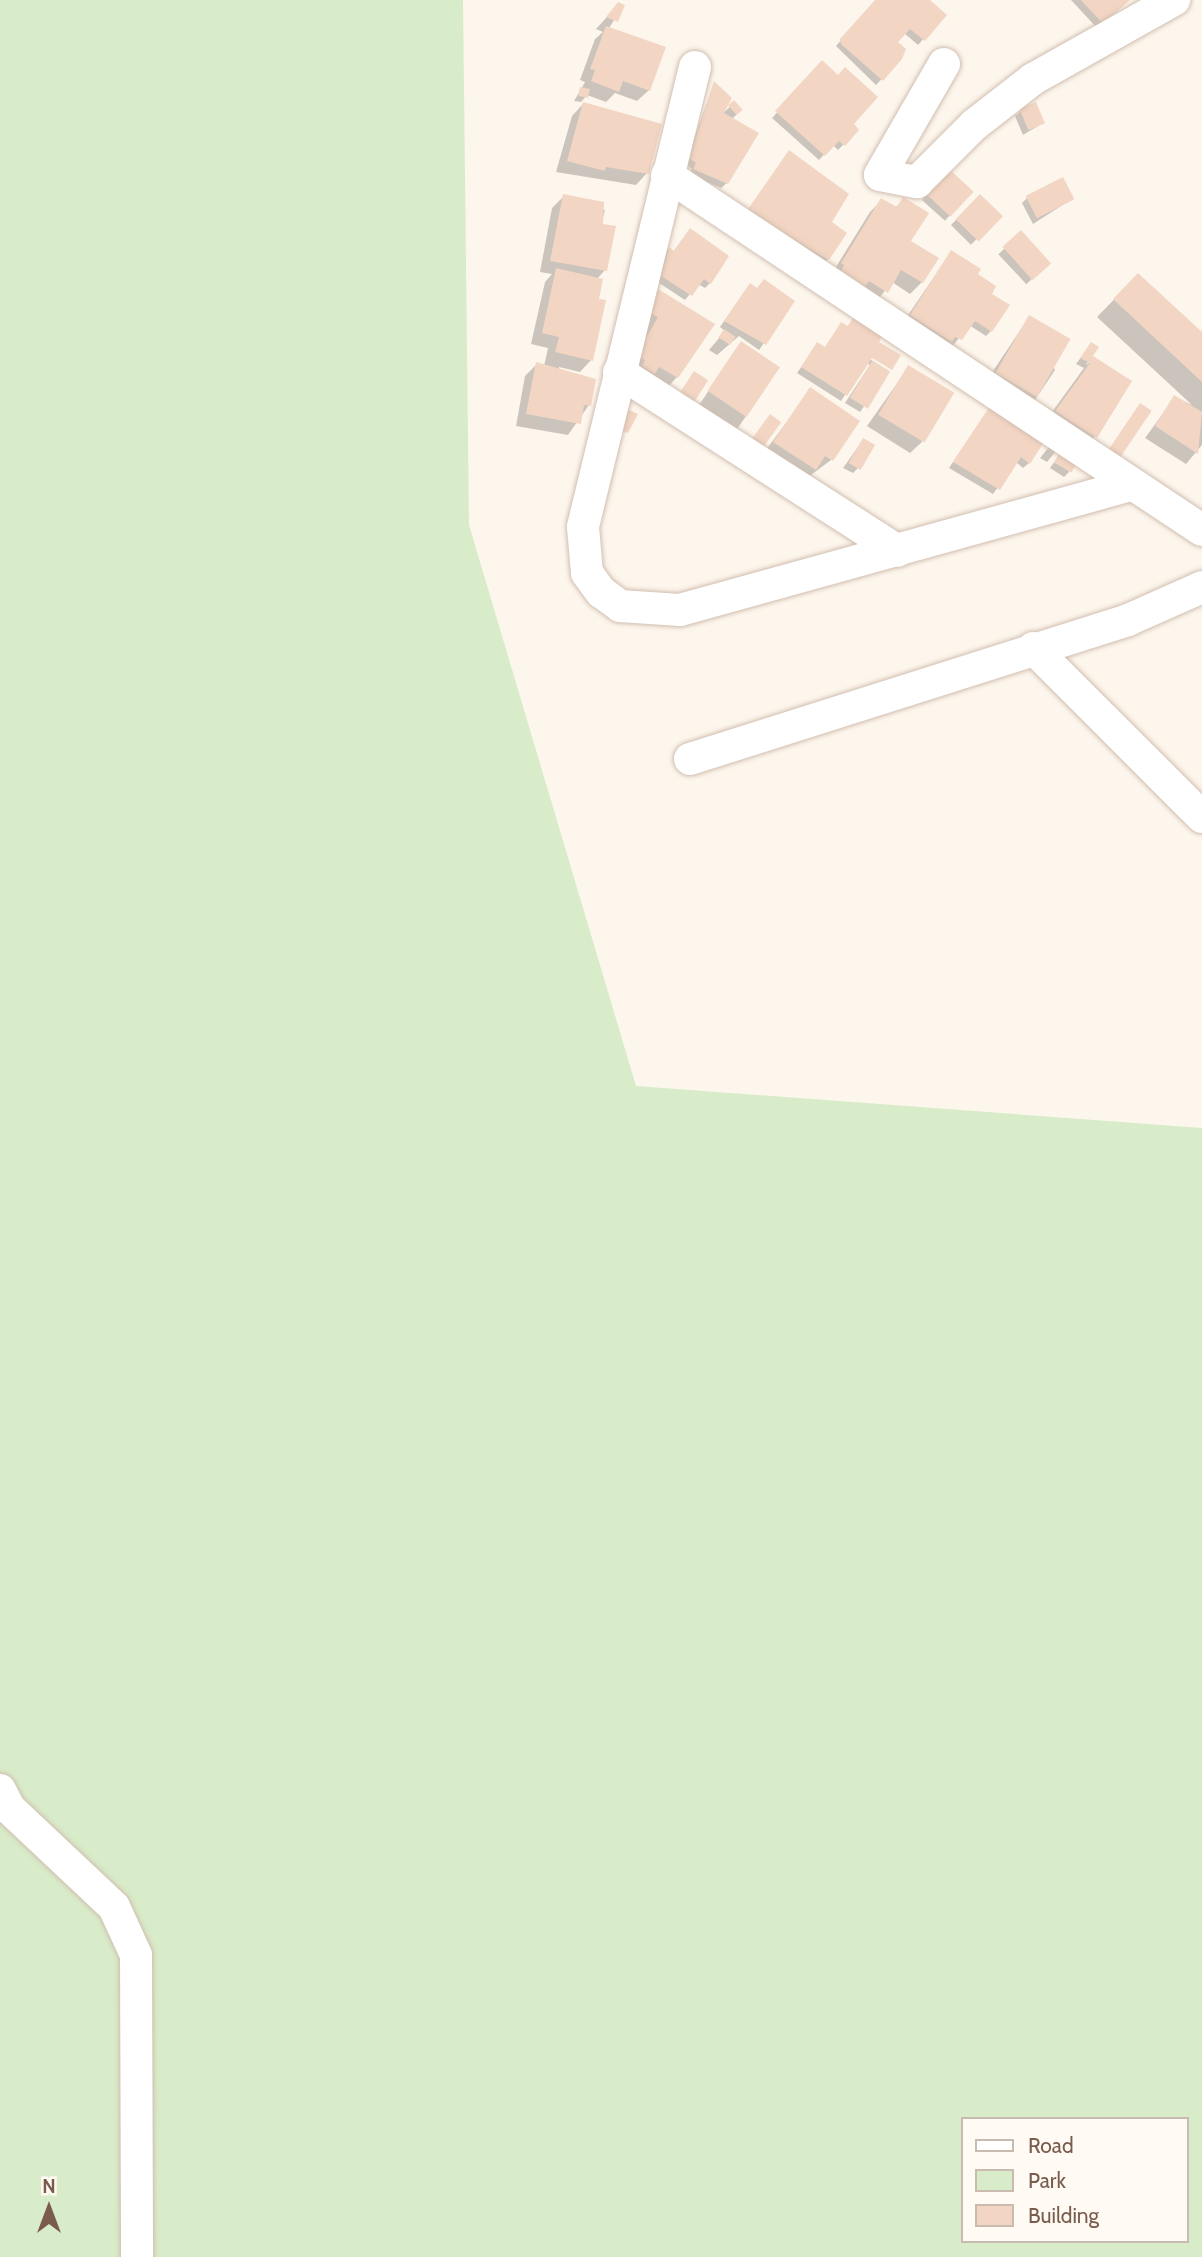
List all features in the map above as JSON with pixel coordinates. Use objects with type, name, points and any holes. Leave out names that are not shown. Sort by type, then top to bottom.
[{"type":"street","points":[[944,64],[880,175],[917,182],[974,125],[1034,79],[1174,0]]},
{"type":"street","points":[[695,67],[589,496],[583,551],[587,573],[601,592],[620,606],[680,611],[1132,485]]},
{"type":"street","points":[[667,175],[1202,530]]},
{"type":"street","points":[[619,372],[898,551]]},
{"type":"street","points":[[690,759],[1128,620],[1202,587]]},
{"type":"street","points":[[1033,648],[1202,817]]},
{"type":"street","points":[[0,1790],[9,1808],[114,1907],[136,1955],[137,2257]]},
{"type":"green space","points":[[0,0],[463,0],[469,525],[636,1086],[1202,1128],[1202,2257],[0,2257]]},
{"type":"building","points":[[875,0],[930,0],[947,15],[925,41],[910,29],[898,42],[906,49],[902,59],[883,81],[841,44],[840,39]]},
{"type":"building","points":[[1081,0],[1130,0],[1103,24]]},
{"type":"building","points":[[618,2],[625,5],[618,22],[606,17]]},
{"type":"building","points":[[606,26],[666,47],[650,91],[623,81],[619,92],[591,81],[595,70],[590,69]]},
{"type":"building","points":[[822,60],[838,75],[845,67],[878,97],[854,124],[859,130],[845,146],[839,141],[825,156],[775,111]]},
{"type":"building","points":[[714,81],[732,98],[724,113],[759,133],[728,184],[693,169],[696,163],[689,158]]},
{"type":"building","points":[[580,87],[590,89],[588,98],[578,96]]},
{"type":"building","points":[[734,100],[743,110],[737,115],[728,105]]},
{"type":"building","points":[[583,102],[662,124],[649,174],[606,167],[605,171],[567,161]]},
{"type":"building","points":[[1036,102],[1045,123],[1028,130],[1019,109]]},
{"type":"building","points":[[789,150],[849,194],[832,222],[847,233],[829,260],[746,212]]},
{"type":"building","points":[[948,168],[974,192],[950,217],[925,193]]},
{"type":"building","points":[[1063,177],[1074,199],[1037,218],[1026,196]]},
{"type":"building","points":[[563,194],[604,202],[603,224],[616,226],[607,271],[550,261]]},
{"type":"building","points":[[980,194],[1003,216],[979,241],[956,219]]},
{"type":"building","points":[[903,197],[929,213],[911,241],[939,258],[923,283],[901,270],[888,293],[869,281],[864,288],[840,273],[844,265],[841,263],[881,198],[897,207]]},
{"type":"building","points":[[690,228],[729,256],[711,284],[704,279],[692,296],[661,276],[669,247],[674,251]]},
{"type":"building","points":[[1021,230],[1051,263],[1033,280],[1002,247]]},
{"type":"building","points":[[951,250],[981,269],[978,274],[996,286],[992,294],[1010,305],[992,332],[975,321],[962,340],[955,337],[952,342],[910,315]]},
{"type":"building","points":[[556,268],[603,279],[599,299],[606,300],[593,361],[555,352],[559,337],[542,333]]},
{"type":"building","points":[[1138,273],[1202,332],[1202,382],[1113,299]]},
{"type":"building","points":[[764,279],[795,301],[766,345],[724,321],[750,283],[757,288]]},
{"type":"building","points":[[658,289],[715,324],[678,378],[659,367],[655,374],[642,366],[645,360],[636,355],[658,317],[645,310]]},
{"type":"building","points":[[1029,315],[1071,339],[1037,397],[996,373]]},
{"type":"building","points":[[853,318],[882,336],[879,342],[901,355],[892,370],[872,358],[847,396],[801,367],[817,342],[825,347],[841,322],[848,326]]},
{"type":"building","points":[[724,329],[736,337],[730,345],[718,337]]},
{"type":"building","points":[[741,341],[780,367],[746,417],[707,391]]},
{"type":"building","points":[[1091,342],[1099,347],[1093,356],[1132,381],[1097,438],[1055,411],[1090,363],[1080,358]]},
{"type":"building","points":[[872,361],[890,372],[868,409],[850,398]]},
{"type":"building","points":[[536,362],[596,379],[591,406],[584,405],[581,424],[526,414]]},
{"type":"building","points":[[908,365],[954,393],[924,443],[878,415]]},
{"type":"building","points":[[694,371],[708,380],[694,403],[679,394]]},
{"type":"building","points":[[810,387],[860,421],[833,461],[825,456],[816,470],[773,442]]},
{"type":"building","points":[[1174,395],[1202,412],[1198,454],[1155,426]]},
{"type":"building","points":[[1140,403],[1152,411],[1120,457],[1109,449]]},
{"type":"building","points":[[990,406],[1044,442],[1030,464],[1021,457],[1000,490],[953,462]]},
{"type":"building","points":[[626,409],[638,414],[628,433],[620,431]]},
{"type":"building","points":[[770,414],[781,422],[763,447],[752,439]]},
{"type":"building","points":[[863,438],[875,445],[861,470],[848,463]]},
{"type":"building","points":[[1060,452],[1077,462],[1071,472],[1054,462]]}]
